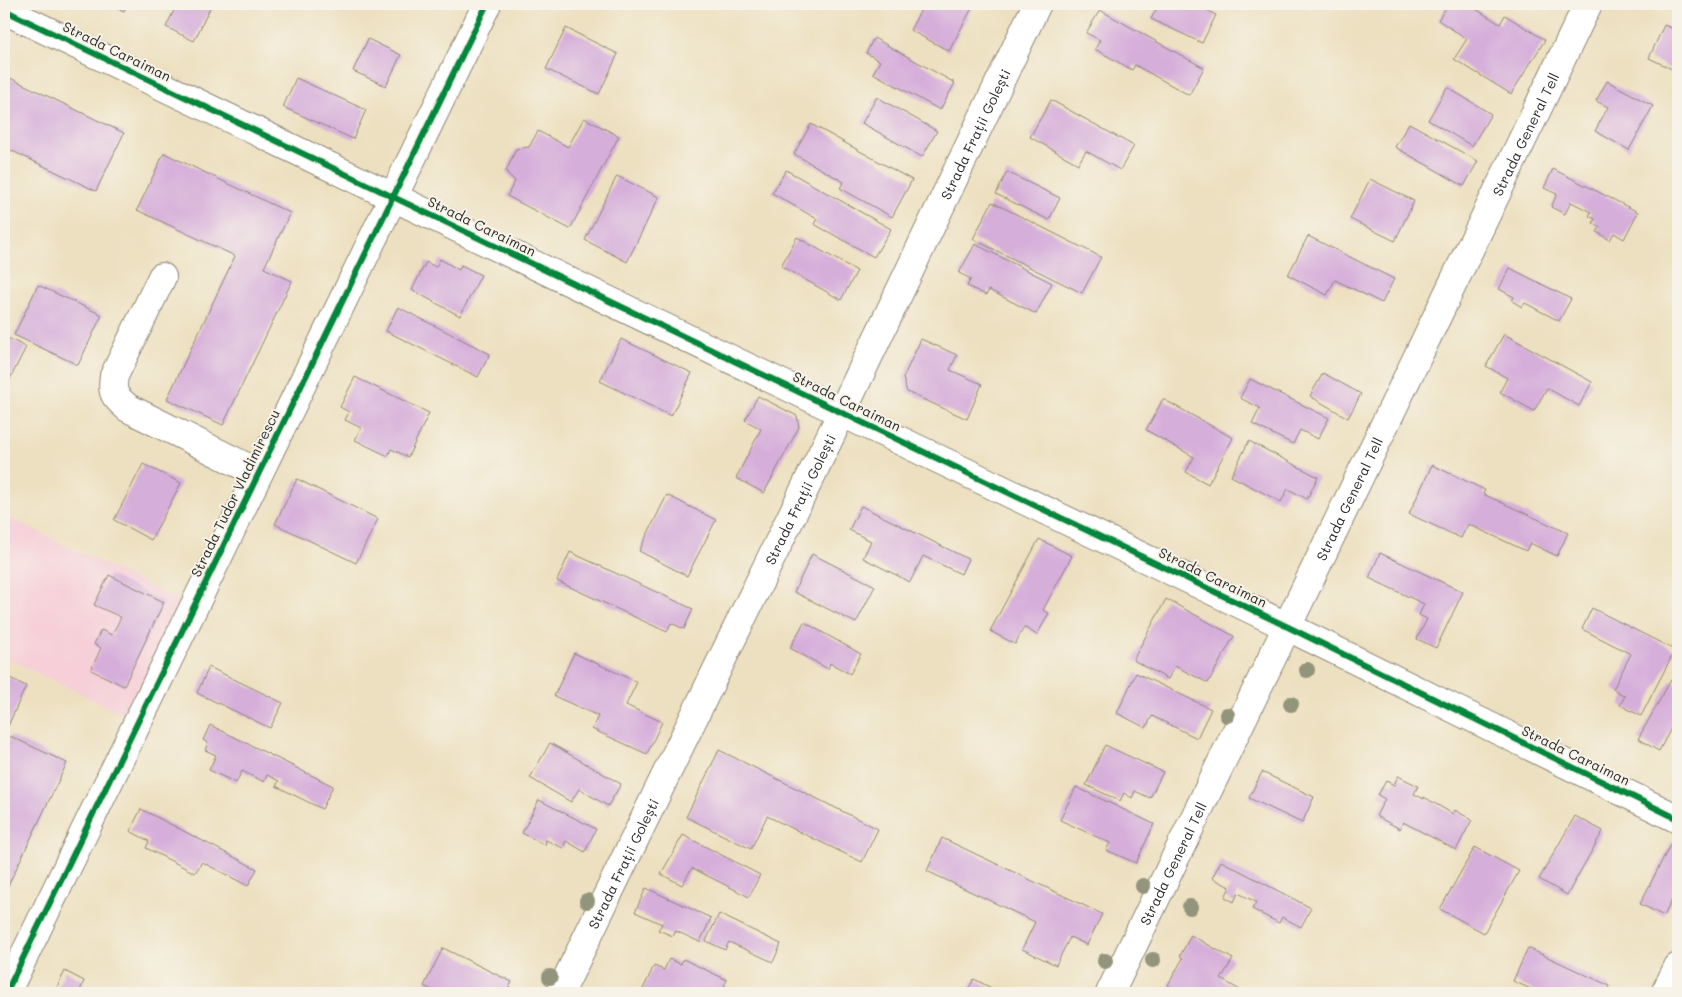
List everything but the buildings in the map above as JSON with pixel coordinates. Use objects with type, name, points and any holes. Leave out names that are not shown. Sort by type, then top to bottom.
[{"type":"street","name":"Strada Tudor Vladimirescu","points":[[6,993],[487,4]]},
{"type":"street","name":"Strada Frații Golești","points":[[560,993],[842,412],[1037,4]]},
{"type":"street","name":"Strada General Tell","points":[[1110,993],[1588,4]]},
{"type":"street","name":"Strada Caraiman","points":[[4,10],[1288,627],[1678,820]]},
{"type":"street","points":[[162,277],[114,376],[112,388],[116,397],[128,408],[258,473]]},
{"type":"street","points":[[1665,993],[1678,967]]},
{"type":"shaded area","points":[[4,515],[193,608],[138,721],[4,657]]},
{"type":"cycle path","points":[[6,993],[487,4]]},
{"type":"cycle path","points":[[4,10],[1288,627],[1678,819]]}]
